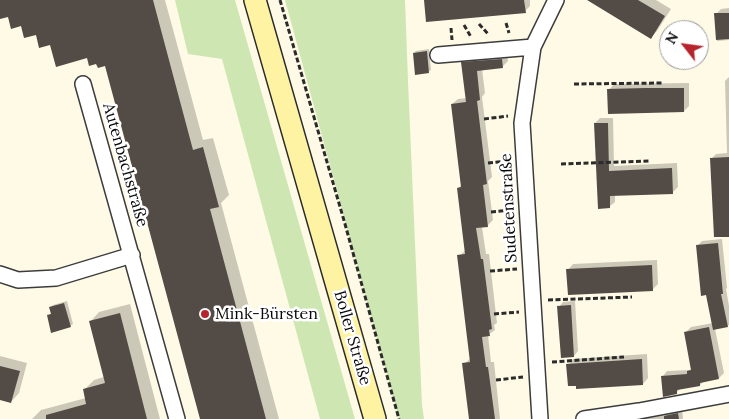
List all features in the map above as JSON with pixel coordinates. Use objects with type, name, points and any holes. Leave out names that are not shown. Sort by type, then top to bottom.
[{"type":"main road","name":"Boller Straße","points":[[255,0],[375,419]]},
{"type":"street","name":"Sudetenstraße","points":[[540,419],[522,123],[533,47],[556,0]]},
{"type":"street","points":[[438,55],[533,47]]},
{"type":"street","name":"Autenbachstraße","points":[[83,84],[177,419]]},
{"type":"street","points":[[0,274],[18,280],[56,278],[132,255]]},
{"type":"street","points":[[584,419],[729,394]]},
{"type":"path","points":[[280,0],[399,419]]},
{"type":"path","points":[[574,84],[664,83]]},
{"type":"path","points":[[484,119],[523,114]]},
{"type":"path","points":[[488,163],[524,160]]},
{"type":"path","points":[[561,164],[650,161]]},
{"type":"path","points":[[491,212],[526,209]]},
{"type":"path","points":[[490,271],[530,267]]},
{"type":"path","points":[[494,314],[532,306],[632,297]]},
{"type":"path","points":[[496,380],[537,370],[624,356]]},
{"type":"green space","points":[[175,0],[235,0],[355,419],[320,419],[222,59],[188,54]]},
{"type":"green space","points":[[285,0],[405,0],[424,419],[399,419]]},
{"type":"building","name":"Mink-Bürsten","points":[[0,0],[153,0],[193,150],[203,147],[219,207],[210,209],[266,419],[200,419],[105,66],[98,68],[96,64],[89,66],[87,58],[56,67],[50,45],[39,48],[36,35],[24,38],[21,26],[11,29],[8,17],[0,19]]},
{"type":"building","points":[[424,0],[524,0],[526,13],[426,22]]},
{"type":"building","points":[[587,0],[638,0],[665,16],[663,20],[659,20],[659,26],[651,39]]},
{"type":"building","points":[[714,13],[729,13],[729,39],[716,40]]},
{"type":"building","points":[[427,51],[429,73],[415,75],[413,53]]},
{"type":"building","points":[[502,59],[503,68],[477,71],[480,100],[477,101],[487,184],[483,185],[488,227],[476,228],[481,259],[483,259],[492,329],[489,330],[490,336],[482,337],[495,419],[469,419],[462,363],[470,362],[457,255],[465,254],[457,188],[461,187],[451,104],[466,102],[461,62]]},
{"type":"building","points":[[684,88],[684,112],[608,114],[607,89]]},
{"type":"building","points":[[594,123],[608,123],[609,171],[672,168],[673,194],[610,196],[610,208],[598,209]]},
{"type":"building","points":[[729,157],[729,237],[714,237],[710,158]]},
{"type":"building","points":[[718,243],[723,294],[721,294],[728,327],[713,330],[706,295],[701,296],[696,245]]},
{"type":"building","points":[[652,265],[653,291],[568,295],[566,269]]},
{"type":"building","points":[[64,303],[71,327],[51,333],[47,315],[51,314],[49,307]]},
{"type":"building","points":[[571,305],[574,357],[561,358],[557,306]]},
{"type":"building","points":[[120,313],[147,419],[46,419],[46,415],[86,404],[83,389],[105,383],[89,321]]},
{"type":"building","points":[[709,327],[719,379],[700,383],[700,386],[677,390],[677,394],[663,397],[661,376],[687,374],[687,371],[691,370],[684,332]]},
{"type":"building","points":[[642,359],[643,385],[576,389],[576,386],[568,386],[566,364]]},
{"type":"building","points":[[0,366],[20,371],[11,403],[0,400]]},
{"type":"building","points":[[678,413],[679,419],[664,419],[664,416]]},
{"type":"place","name":"Mink-Bürsten","points":[[205,314]]}]
